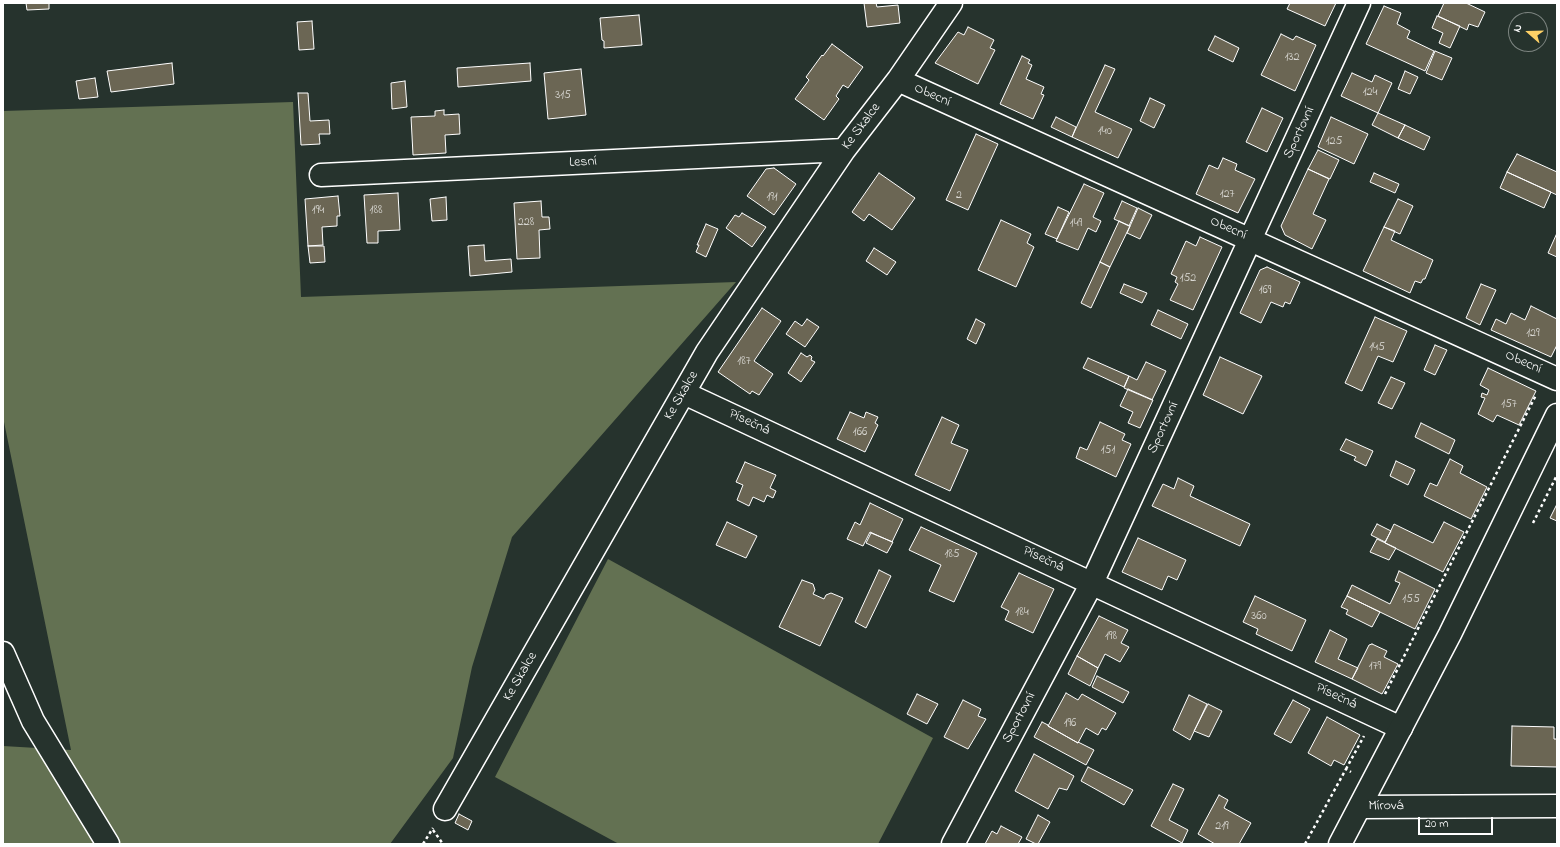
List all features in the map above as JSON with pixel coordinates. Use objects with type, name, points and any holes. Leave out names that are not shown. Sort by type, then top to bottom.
[{"type":"street","name":"Ke Skalce","points":[[445,809],[707,352],[844,150],[898,80],[951,3]]},
{"type":"street","name":"Sportovní","points":[[953,844],[1092,583],[1359,3]]},
{"type":"street","name":"Obecní","points":[[898,80],[1552,377]]},
{"type":"street","name":"Lesní","points":[[321,175],[844,150]]},
{"type":"street","name":"Písečná","points":[[684,393],[1401,728]]},
{"type":"street","points":[[1340,844],[1401,728],[1506,521],[1557,415]]},
{"type":"street","points":[[3,653],[33,721],[108,844]]},
{"type":"street","name":"Mírová","points":[[1360,807],[1557,806]]},
{"type":"path","points":[[1305,844],[1375,715],[1552,377]]},
{"type":"path","points":[[1346,769],[1357,775]]},
{"type":"path","points":[[432,829],[443,844]]},
{"type":"green space","points":[[293,102],[301,297],[736,282],[512,537],[472,667],[453,758],[390,844],[3,844],[3,746],[71,750],[3,417],[3,111]]},
{"type":"green space","points":[[608,559],[933,738],[878,844],[619,844],[495,777]]},
{"type":"building","points":[[26,3],[49,3],[49,9],[27,10]]},
{"type":"building","points":[[864,3],[876,3],[877,7],[898,5],[900,23],[867,27]]},
{"type":"building","points":[[1290,3],[1336,3],[1325,26],[1287,9]]},
{"type":"building","points":[[1444,3],[1466,3],[1485,12],[1478,27],[1469,24],[1467,30],[1438,16]]},
{"type":"building","points":[[1384,6],[1401,13],[1397,24],[1410,31],[1407,38],[1434,51],[1425,71],[1366,44]]},
{"type":"building","points":[[639,15],[642,45],[604,48],[600,18]]},
{"type":"building","points":[[1437,16],[1460,26],[1450,48],[1439,43],[1443,33],[1432,28]]},
{"type":"building","points":[[312,21],[314,49],[299,50],[297,22]]},
{"type":"building","points":[[968,27],[994,40],[990,48],[995,50],[978,84],[935,63],[958,32],[964,35]]},
{"type":"building","points":[[1281,34],[1293,40],[1296,36],[1316,45],[1295,91],[1261,75]]},
{"type":"building","points":[[1215,36],[1239,48],[1233,62],[1208,50]]},
{"type":"building","points":[[832,44],[863,67],[848,88],[843,85],[836,96],[839,99],[824,120],[795,99],[809,80],[806,77]]},
{"type":"building","points":[[1435,51],[1452,58],[1442,80],[1426,73]]},
{"type":"building","points":[[1022,56],[1030,60],[1028,63],[1032,65],[1026,79],[1044,87],[1041,94],[1044,95],[1033,119],[1000,104]]},
{"type":"building","points":[[172,63],[174,84],[111,92],[107,71]]},
{"type":"building","points":[[530,63],[531,81],[458,87],[457,68]]},
{"type":"building","points":[[1105,65],[1115,69],[1095,112],[1132,129],[1118,158],[1072,137]]},
{"type":"building","points":[[581,69],[586,115],[548,119],[544,73]]},
{"type":"building","points":[[1405,71],[1418,77],[1410,94],[1398,89]]},
{"type":"building","points":[[1352,73],[1372,82],[1375,75],[1392,83],[1378,113],[1341,96]]},
{"type":"building","points":[[95,78],[98,97],[79,99],[76,81]]},
{"type":"building","points":[[405,81],[407,107],[392,109],[391,83]]},
{"type":"building","points":[[298,93],[308,93],[310,121],[329,120],[330,134],[319,134],[320,144],[301,145]]},
{"type":"building","points":[[1150,98],[1165,105],[1154,128],[1140,121]]},
{"type":"building","points":[[1262,108],[1283,118],[1267,152],[1246,142]]},
{"type":"building","points":[[444,110],[444,115],[459,114],[460,134],[445,135],[446,153],[413,155],[411,117],[435,116],[435,111]]},
{"type":"building","points":[[1378,113],[1405,125],[1398,138],[1372,125]]},
{"type":"building","points":[[1056,117],[1076,127],[1072,137],[1051,127]]},
{"type":"building","points":[[1331,117],[1368,134],[1354,164],[1318,147]]},
{"type":"building","points":[[1405,125],[1430,137],[1424,150],[1398,138]]},
{"type":"building","points":[[976,134],[998,144],[968,210],[946,200]]},
{"type":"building","points":[[1318,150],[1339,160],[1330,179],[1308,169]]},
{"type":"building","points":[[1517,154],[1557,172],[1557,195],[1507,172]]},
{"type":"building","points":[[1223,158],[1237,164],[1235,170],[1255,179],[1238,213],[1196,194],[1209,165],[1218,169]]},
{"type":"building","points":[[774,168],[796,184],[774,215],[747,196],[766,169]]},
{"type":"building","points":[[1308,169],[1329,179],[1313,214],[1326,220],[1312,249],[1285,235],[1281,226]]},
{"type":"building","points":[[1507,172],[1551,192],[1544,208],[1500,188]]},
{"type":"building","points":[[879,173],[915,198],[892,230],[869,214],[864,221],[852,212]]},
{"type":"building","points":[[1374,173],[1399,184],[1395,193],[1370,182]]},
{"type":"building","points":[[1084,184],[1104,193],[1093,217],[1101,221],[1096,232],[1088,228],[1078,250],[1056,241]]},
{"type":"building","points":[[398,193],[400,230],[378,231],[378,243],[367,243],[364,195]]},
{"type":"building","points":[[338,196],[340,216],[337,216],[337,226],[322,227],[323,245],[308,246],[305,199]]},
{"type":"building","points":[[446,197],[447,220],[432,221],[430,199]]},
{"type":"building","points":[[1398,199],[1413,206],[1400,234],[1384,227]]},
{"type":"building","points":[[541,201],[542,217],[549,217],[550,229],[539,230],[540,258],[517,259],[514,203]]},
{"type":"building","points":[[1122,201],[1137,208],[1129,226],[1114,219]]},
{"type":"building","points":[[1058,207],[1069,212],[1057,239],[1045,234]]},
{"type":"building","points":[[1138,208],[1152,215],[1140,239],[1127,233]]},
{"type":"building","points":[[742,213],[766,227],[752,247],[726,228],[735,215],[739,217]]},
{"type":"building","points":[[1001,220],[1031,234],[1027,243],[1034,247],[1016,287],[978,270]]},
{"type":"building","points":[[1119,221],[1130,226],[1110,267],[1100,262]]},
{"type":"building","points":[[706,224],[718,229],[706,257],[696,252],[699,245],[697,245]]},
{"type":"building","points":[[1384,227],[1395,231],[1391,240],[1433,260],[1425,279],[1423,279],[1421,283],[1415,281],[1410,293],[1363,271]]},
{"type":"building","points":[[1557,233],[1557,257],[1548,253]]},
{"type":"building","points":[[1200,237],[1222,247],[1193,310],[1170,300],[1178,284],[1175,282],[1177,277],[1171,274],[1186,241],[1196,246]]},
{"type":"building","points":[[484,245],[485,261],[511,259],[512,272],[470,276],[468,246]]},
{"type":"building","points":[[308,246],[324,246],[325,262],[310,263]]},
{"type":"building","points":[[874,248],[896,262],[887,275],[866,261]]},
{"type":"building","points":[[1100,262],[1110,267],[1091,308],[1081,303]]},
{"type":"building","points":[[1267,267],[1300,282],[1290,304],[1285,302],[1283,307],[1271,302],[1261,323],[1240,313],[1260,270]]},
{"type":"building","points":[[1124,284],[1147,293],[1142,303],[1120,293]]},
{"type":"building","points":[[1481,284],[1496,290],[1480,325],[1466,318]]},
{"type":"building","points":[[1531,306],[1557,319],[1557,345],[1551,357],[1491,330],[1496,319],[1506,324],[1511,313],[1525,320]]},
{"type":"building","points":[[762,308],[781,321],[754,361],[773,374],[759,395],[752,391],[750,394],[718,372]]},
{"type":"building","points":[[1158,310],[1188,324],[1181,339],[1151,325]]},
{"type":"building","points":[[1375,317],[1407,331],[1393,362],[1378,356],[1362,391],[1345,383]]},
{"type":"building","points":[[807,319],[819,327],[805,347],[786,334],[795,321],[802,326]]},
{"type":"building","points":[[976,319],[985,324],[976,344],[967,339]]},
{"type":"building","points":[[1435,345],[1447,350],[1435,375],[1424,370]]},
{"type":"building","points":[[801,353],[807,357],[810,355],[812,357],[811,360],[815,362],[801,382],[788,373]]},
{"type":"building","points":[[1220,357],[1262,376],[1243,414],[1203,395]]},
{"type":"building","points":[[1088,358],[1129,376],[1124,387],[1083,368]]},
{"type":"building","points":[[1146,362],[1166,371],[1152,400],[1124,388],[1129,376],[1137,380]]},
{"type":"building","points":[[1488,368],[1536,391],[1519,425],[1497,415],[1493,422],[1478,414],[1485,398],[1481,397],[1482,393],[1487,395],[1489,390],[1480,385]]},
{"type":"building","points":[[1391,377],[1405,383],[1392,409],[1378,403]]},
{"type":"building","points":[[1128,389],[1153,400],[1140,428],[1128,423],[1133,412],[1120,406]]},
{"type":"building","points":[[850,412],[864,418],[866,412],[878,417],[875,423],[878,425],[865,452],[837,439]]},
{"type":"building","points":[[942,417],[959,425],[951,443],[968,450],[950,491],[915,475]]},
{"type":"building","points":[[1100,422],[1125,434],[1122,440],[1131,444],[1116,477],[1076,458],[1080,447],[1087,450]]},
{"type":"building","points":[[1421,423],[1455,440],[1449,454],[1415,437]]},
{"type":"building","points":[[1346,439],[1373,451],[1366,466],[1354,460],[1356,457],[1340,450]]},
{"type":"building","points":[[1450,459],[1463,466],[1460,473],[1487,487],[1471,519],[1424,496],[1430,483],[1437,486]]},
{"type":"building","points":[[1396,461],[1415,470],[1408,485],[1390,476]]},
{"type":"building","points":[[745,462],[776,475],[770,488],[776,491],[773,498],[767,495],[764,502],[753,497],[749,506],[737,500],[743,485],[736,482]]},
{"type":"building","points":[[1178,478],[1194,486],[1190,496],[1250,524],[1240,546],[1152,506],[1163,484],[1174,489]]},
{"type":"building","points":[[870,503],[903,519],[892,542],[870,532],[863,546],[847,539],[855,522],[860,525]]},
{"type":"building","points":[[1557,504],[1557,521],[1550,518]]},
{"type":"building","points":[[727,522],[757,536],[746,558],[716,545]]},
{"type":"building","points":[[1444,522],[1464,532],[1443,572],[1385,543],[1394,524],[1433,543]]},
{"type":"building","points":[[1377,524],[1391,531],[1385,542],[1371,535]]},
{"type":"building","points":[[921,527],[977,553],[954,602],[929,591],[941,565],[909,550]]},
{"type":"building","points":[[871,533],[893,542],[887,553],[866,543]]},
{"type":"building","points":[[1138,538],[1186,560],[1177,580],[1168,576],[1162,590],[1122,572]]},
{"type":"building","points":[[1377,539],[1396,548],[1389,560],[1370,552]]},
{"type":"building","points":[[879,570],[891,576],[866,628],[855,622]]},
{"type":"building","points":[[1399,571],[1435,589],[1415,629],[1347,596],[1352,585],[1390,604],[1400,583],[1395,581]]},
{"type":"building","points":[[1019,573],[1054,589],[1033,633],[1005,620],[1009,611],[1001,607]]},
{"type":"building","points":[[802,580],[813,584],[815,590],[813,594],[824,599],[826,595],[831,593],[843,598],[820,646],[779,627]]},
{"type":"building","points":[[1255,596],[1306,620],[1292,651],[1256,634],[1258,629],[1243,622]]},
{"type":"building","points":[[1347,596],[1380,612],[1372,627],[1346,614],[1348,610],[1341,607]]},
{"type":"building","points":[[1099,616],[1128,630],[1121,643],[1129,647],[1120,662],[1105,654],[1098,668],[1077,656]]},
{"type":"building","points":[[1330,630],[1347,639],[1338,659],[1358,668],[1352,679],[1315,662]]},
{"type":"building","points":[[1372,644],[1387,651],[1384,657],[1398,664],[1382,694],[1352,679],[1369,645]]},
{"type":"building","points":[[1077,656],[1098,668],[1090,686],[1068,674]]},
{"type":"building","points":[[1097,676],[1129,692],[1123,703],[1092,687]]},
{"type":"building","points":[[1066,693],[1078,700],[1082,694],[1116,713],[1106,730],[1102,728],[1098,735],[1086,728],[1078,743],[1048,726]]},
{"type":"building","points":[[917,694],[938,704],[927,724],[907,714]]},
{"type":"building","points":[[1189,695],[1207,704],[1190,740],[1173,730]]},
{"type":"building","points":[[963,700],[981,709],[978,716],[986,719],[968,749],[944,737]]},
{"type":"building","points":[[1293,700],[1310,709],[1291,743],[1274,734]]},
{"type":"building","points":[[1208,704],[1222,711],[1209,737],[1194,731]]},
{"type":"building","points":[[1327,717],[1360,735],[1344,765],[1334,760],[1331,766],[1308,753]]},
{"type":"building","points":[[1042,722],[1078,743],[1094,750],[1086,765],[1034,737]]},
{"type":"building","points":[[1512,726],[1554,727],[1554,739],[1557,739],[1557,767],[1511,766]]},
{"type":"building","points":[[1034,754],[1074,776],[1067,790],[1059,788],[1048,809],[1015,791]]},
{"type":"building","points":[[1088,767],[1133,790],[1124,805],[1081,781]]},
{"type":"building","points":[[1173,784],[1184,789],[1169,820],[1188,830],[1182,843],[1151,826]]},
{"type":"building","points":[[1219,795],[1228,800],[1224,808],[1251,823],[1239,844],[1215,844],[1198,834]]},
{"type":"building","points":[[459,814],[472,821],[468,830],[455,823]]},
{"type":"building","points":[[1038,815],[1050,822],[1038,844],[1036,844],[1026,839]]},
{"type":"building","points":[[1001,826],[1022,837],[1018,844],[985,844],[992,831],[997,834]]}]
